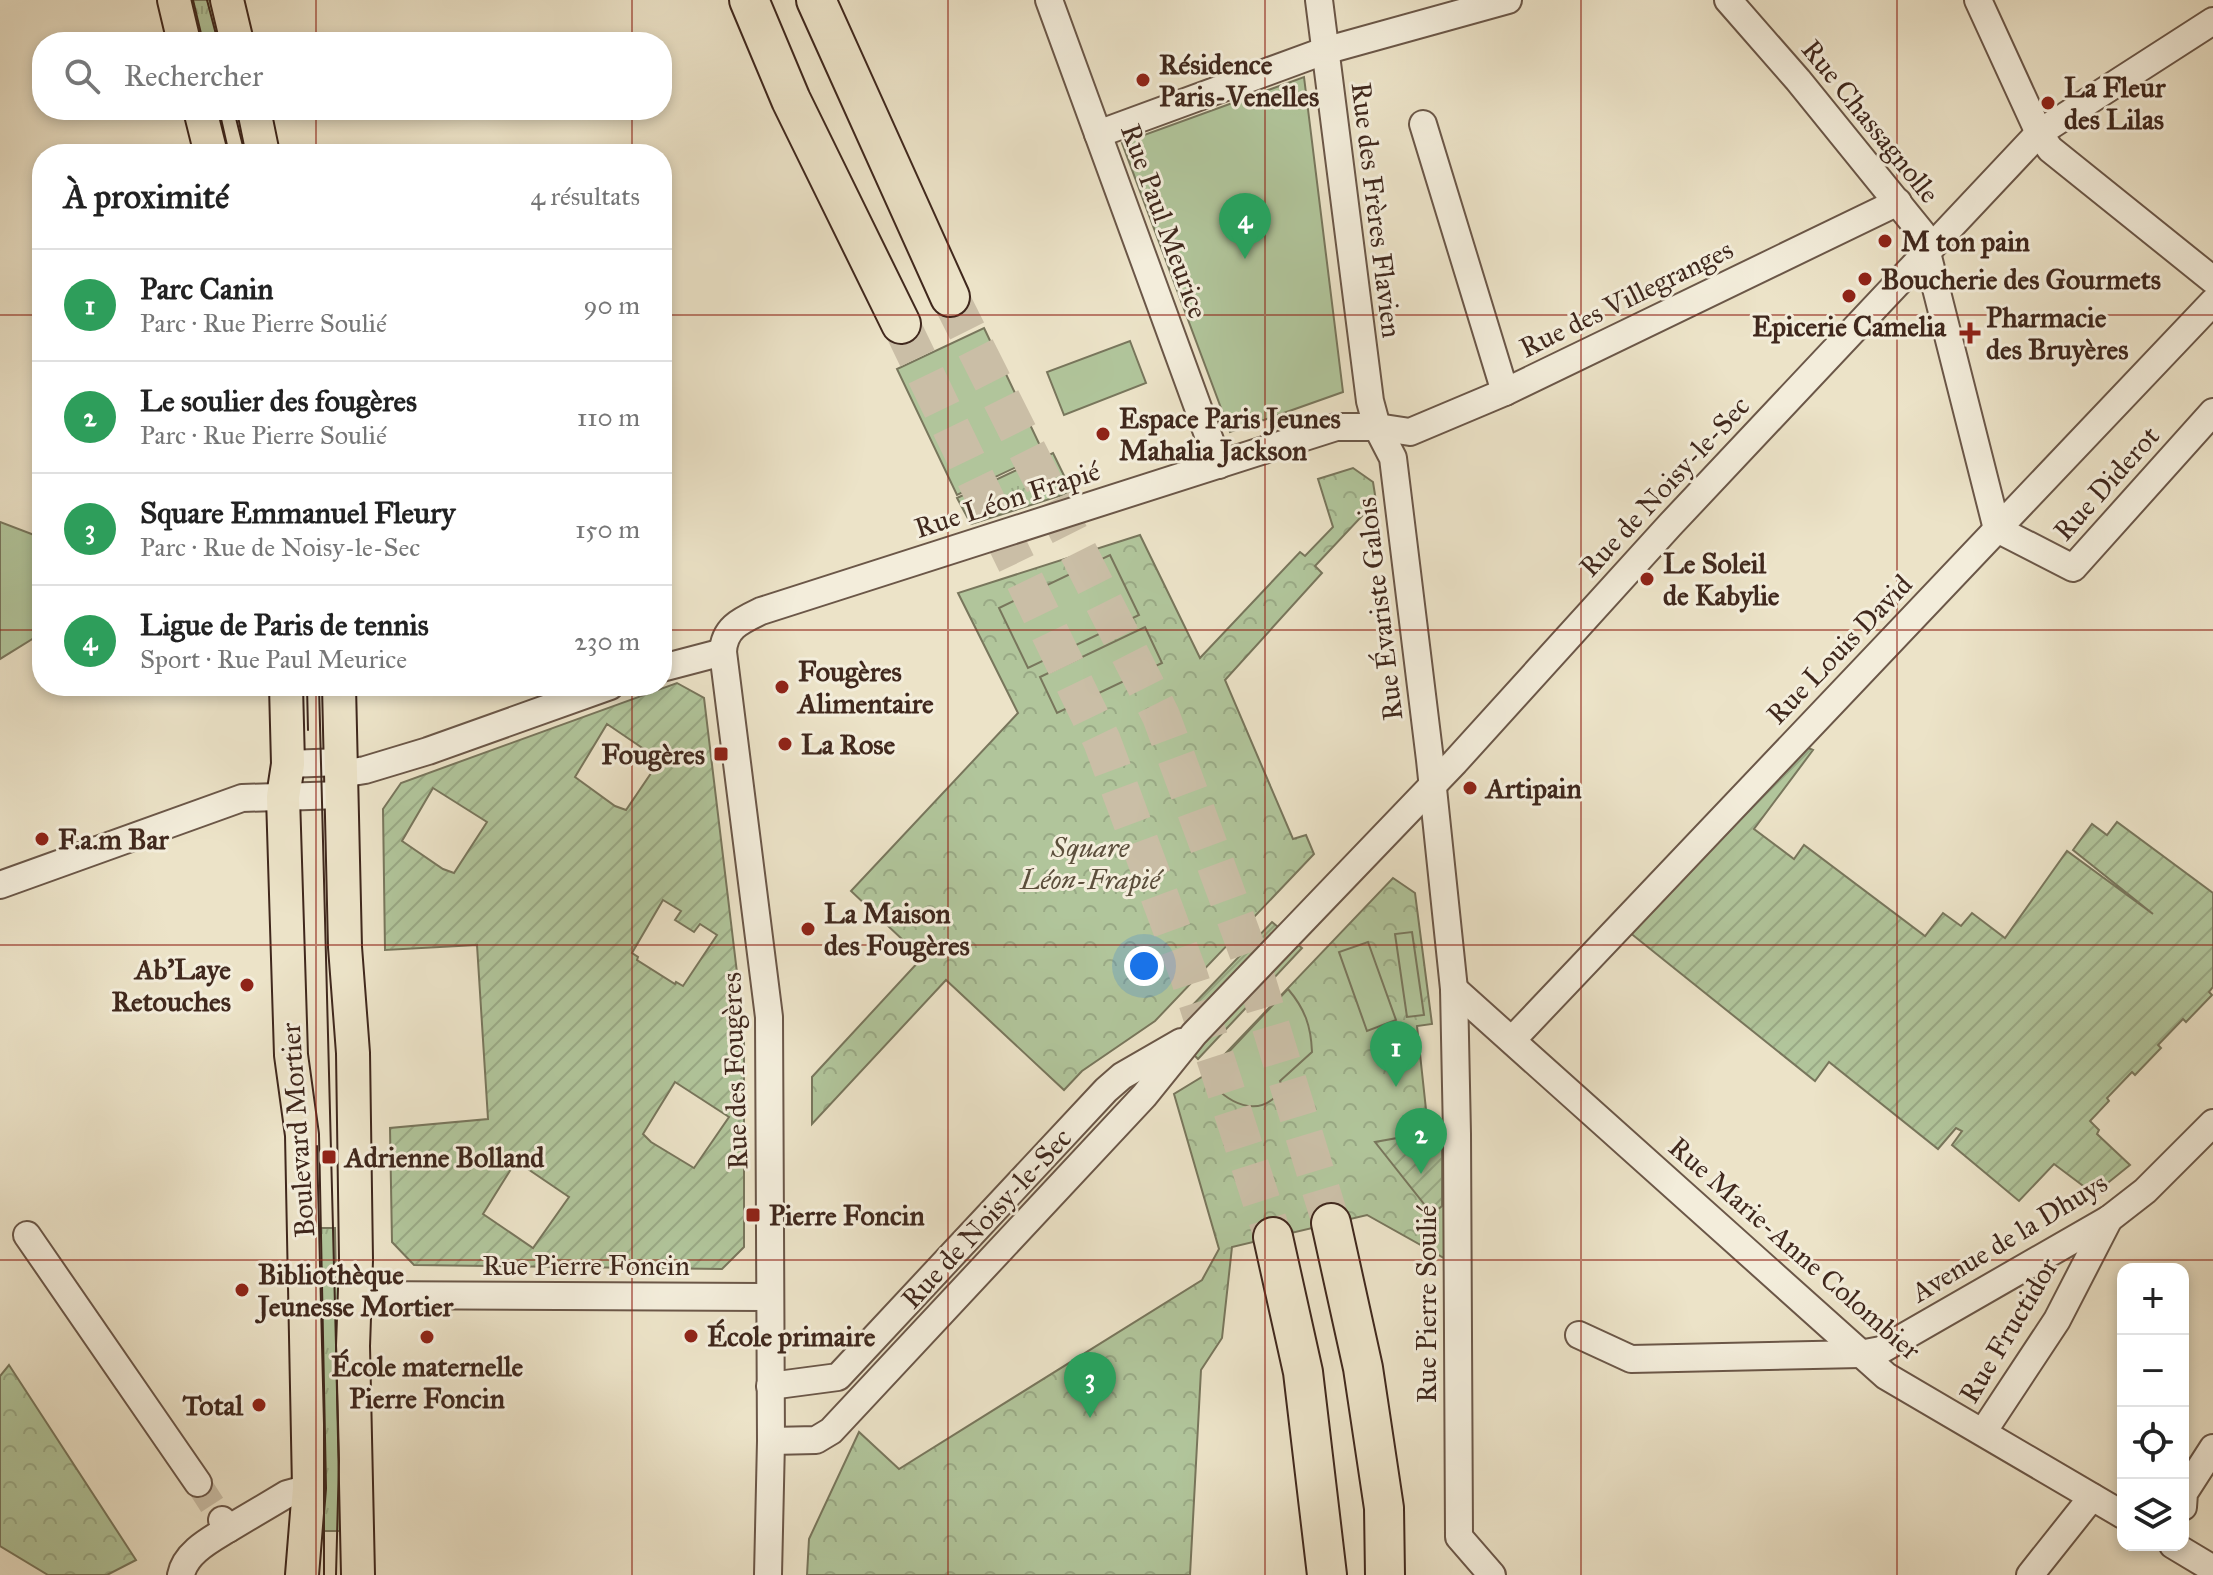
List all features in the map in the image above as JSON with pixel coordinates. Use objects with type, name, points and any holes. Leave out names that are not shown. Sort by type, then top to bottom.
[{"type":"highway","points":[[749,0],[791,100],[901,324]]},
{"type":"highway","points":[[816,0],[950,297]]},
{"type":"highway","points":[[1331,1223],[1363,1368],[1384,1508],[1385,1575]]},
{"type":"highway","points":[[1273,1237],[1303,1372],[1327,1575]]},
{"type":"main road","points":[[174,0],[182,32]]},
{"type":"main road","points":[[227,0],[235,32]]},
{"type":"main road","points":[[202,120],[208,144]]},
{"type":"main road","points":[[256,120],[261,144]]},
{"type":"main road","name":"Boulevard Mortier","points":[[286,696],[288,764],[283,797],[291,1055],[302,1135],[309,1488],[302,1575]]},
{"type":"main road","name":"Boulevard Mortier","points":[[339,696],[345,947],[353,1053],[358,1575]]},
{"type":"street","name":"Rue Paul Meurice","points":[[1049,0],[1219,465]]},
{"type":"street","name":"Rue des Frères Flavien","points":[[1319,0],[1368,386],[1377,427]]},
{"type":"street","points":[[1098,134],[1324,51],[1508,0]]},
{"type":"street","name":"Rue Chassagnolle","points":[[1728,0],[1798,80],[1922,233],[1997,529]]},
{"type":"street","points":[[1978,0],[2039,133],[2050,149],[2213,280]]},
{"type":"street","name":"Rue de Noisy-le-Sec","points":[[771,1441],[816,1440],[831,1431],[1144,1096],[1194,1034],[1432,786],[1670,525],[2039,133],[2213,21]]},
{"type":"street","points":[[1423,124],[1505,392]]},
{"type":"street","name":"Rue des Villegranges","points":[[1377,427],[1410,432],[1505,392],[1898,202]]},
{"type":"street","name":"Rue Louis David","points":[[1512,1040],[2213,302]]},
{"type":"street","name":"Rue Diderot","points":[[1997,529],[2073,568],[2213,412]]},
{"type":"street","name":"Rue Léon Frapié","points":[[723,652],[726,635],[734,625],[761,611],[1336,427],[1377,427]]},
{"type":"street","name":"Rue Évariste Galois","points":[[1377,427],[1393,458],[1432,786]]},
{"type":"street","points":[[672,665],[723,652]]},
{"type":"street","name":"Rue des Fougères","points":[[723,652],[769,1017],[771,1441],[768,1575]]},
{"type":"street","points":[[0,885],[242,798],[283,797],[428,751],[582,696]]},
{"type":"street","points":[[288,764],[341,777]]},
{"type":"street","name":"Rue Pierre Soulié","points":[[1432,786],[1454,989],[1459,1537],[1489,1574]]},
{"type":"street","name":"Rue Marie-Anne Colombier","points":[[1454,989],[1886,1376],[2117,1512]]},
{"type":"street","name":"Rue de Noisy-le-Sec","points":[[770,1386],[838,1377],[1106,1090],[1122,1076],[1194,1034]]},
{"type":"street","name":"Avenue de la Dhuys","points":[[1579,1335],[1631,1359],[1860,1354],[1881,1350],[2109,1219],[2145,1191],[2213,1123]]},
{"type":"street","name":"Rue Fructidor","points":[[1983,1432],[2057,1320],[2109,1219]]},
{"type":"street","points":[[27,1235],[198,1483]]},
{"type":"street","name":"Rue Pierre Foncin","points":[[354,1295],[769,1297]]},
{"type":"street","points":[[2189,1485],[2213,1448]]},
{"type":"street","points":[[181,1575],[198,1548],[225,1524],[287,1494],[309,1488]]},
{"type":"street","points":[[2030,1575],[2092,1497]]},
{"type":"street","points":[[2186,1551],[2213,1569]]},
{"type":"green space","points":[[184,0],[215,0],[223,32],[192,32]]},
{"type":"green space","points":[[1304,77],[1343,392],[1230,432],[1122,143]]},
{"type":"green space","points":[[984,328],[1044,454],[957,495],[897,369]]},
{"type":"green space","points":[[1130,341],[1146,383],[1064,415],[1047,372]]},
{"type":"green space","points":[[1053,453],[1072,492],[971,524],[957,498]]},
{"type":"green space","name":"Square Léon-Frapié","points":[[1353,468],[1373,482],[1376,501],[1315,566],[1322,573],[1225,680],[1293,839],[1306,835],[1314,854],[1155,1021],[1082,1071],[1064,1090],[946,980],[812,1124],[812,1077],[922,958],[851,891],[1018,713],[958,593],[1140,535],[1200,658],[1300,552],[1305,556],[1333,527],[1318,479]]},
{"type":"green space","points":[[0,522],[32,534],[32,639],[0,659]]},
{"type":"green space","points":[[1110,555],[1139,615],[1028,668],[999,608]]},
{"type":"green space","points":[[1145,627],[1162,663],[1057,713],[1040,677]]},
{"type":"green space","points":[[677,683],[704,698],[744,1031],[744,1247],[722,1269],[414,1265],[392,1242],[390,1128],[488,1119],[477,945],[385,950],[383,809],[401,783],[641,696],[672,696],[672,685]],"holes":[[[607,724],[660,760],[626,810],[615,806],[575,777]],[[433,788],[487,822],[454,873],[402,841]],[[663,900],[681,911],[675,920],[694,932],[700,924],[717,935],[683,986],[637,960],[638,957],[632,953]],[[675,1082],[729,1117],[694,1168],[643,1134]],[[516,1161],[569,1197],[533,1248],[483,1214]]]},
{"type":"green space","points":[[1806,747],[1813,750],[1754,829],[1794,859],[1804,845],[1925,936],[1943,913],[1961,926],[1972,913],[2005,938],[2067,851],[2153,914],[2073,850],[2092,824],[2107,835],[2117,822],[2213,893],[2213,987],[2209,992],[2212,995],[2186,1022],[2183,1019],[2158,1045],[2161,1048],[2135,1075],[2132,1072],[2090,1121],[2099,1130],[2097,1134],[2130,1165],[2094,1194],[2054,1164],[2019,1201],[1952,1145],[1962,1131],[1956,1128],[1938,1149],[1829,1062],[1815,1081],[1629,932]]},
{"type":"green space","points":[[1393,878],[1415,893],[1432,1024],[1417,1026],[1428,1128],[1445,1127],[1444,1258],[1367,1215],[1232,1247],[1222,1338],[1201,1370],[1190,1575],[807,1575],[809,1539],[859,1432],[899,1469],[1202,1280],[1219,1249],[1174,1094],[1205,1075]]},
{"type":"green space","points":[[1272,922],[1278,927],[1193,1017],[1187,1011]]},
{"type":"green space","points":[[1412,932],[1424,1015],[1407,1017],[1395,934]]},
{"type":"green space","points":[[1368,942],[1396,1020],[1367,1031],[1339,952]]},
{"type":"green space","points":[[1297,944],[1302,948],[1198,1059],[1193,1054]]},
{"type":"green space","points":[[1288,989],[1306,1018],[1312,1052],[1280,1081],[1283,1088],[1274,1098],[1253,1106],[1233,1101],[1206,1076]]},
{"type":"green space","points":[[1442,1130],[1442,1206],[1432,1214],[1375,1142]]},
{"type":"green space","points":[[313,1228],[335,1228],[336,1283],[346,1284],[341,1531],[319,1531]]},
{"type":"green space","points":[[9,1365],[136,1560],[107,1575],[48,1575],[0,1546],[0,1376]]},
{"type":"tunnel","points":[[950,297],[1161,716],[1249,955],[1331,1223]]},
{"type":"tunnel","points":[[901,324],[1102,741],[1188,973],[1273,1237]]},
{"type":"tunnel","points":[[198,1483],[222,1520]]},
{"type":"tram line","points":[[193,0],[201,32]]},
{"type":"tram line","points":[[207,0],[215,32]]},
{"type":"tram line","points":[[221,120],[227,144]]},
{"type":"tram line","points":[[236,120],[242,144]]},
{"type":"tram line","points":[[307,696],[308,730]]},
{"type":"tram line","points":[[319,696],[339,1461],[336,1575]]},
{"type":"tram line","points":[[317,1146],[324,1424],[324,1575]]},
{"type":"place","name":"Résidence Paris-Venelles","points":[[1143,80]]},
{"type":"place","name":"La Fleur des Lilas","points":[[2048,103]]},
{"type":"place","name":"M ton pain","points":[[1885,241]]},
{"type":"place","name":"Ligue de Paris de tennis","points":[[1245,259]]},
{"type":"place","name":"Boucherie des Gourmets","points":[[1865,279]]},
{"type":"place","name":"Epicerie Camelia","points":[[1849,296]]},
{"type":"place","name":"Pharmacie des Bruyères","points":[[1970,333]]},
{"type":"place","name":"Espace Paris Jeunes Mahalia Jackson","points":[[1103,434]]},
{"type":"place","name":"Le Soleil de Kabylie","points":[[1647,579]]},
{"type":"place","name":"Fougères Alimentaire","points":[[782,687]]},
{"type":"place","name":"La Rose","points":[[785,744]]},
{"type":"place","name":"Fougères","points":[[721,754]]},
{"type":"place","name":"Artipain","points":[[1470,788]]},
{"type":"place","name":"F.a.m Bar","points":[[42,839]]},
{"type":"place","name":"La Maison des Fougères","points":[[808,929]]},
{"type":"place","name":"Ab’Laye Retouches","points":[[247,985]]},
{"type":"place","name":"Parc Canin","points":[[1396,1087]]},
{"type":"place","name":"Adrienne Bolland","points":[[329,1157]]},
{"type":"place","name":"Le soulier des fougères","points":[[1421,1174]]},
{"type":"place","name":"Pierre Foncin","points":[[753,1215]]},
{"type":"place","name":"Bibliothèque Jeunesse Mortier","points":[[242,1290]]},
{"type":"place","name":"École primaire","points":[[691,1336]]},
{"type":"place","name":"École maternelle Pierre Foncin","points":[[427,1337]]},
{"type":"place","name":"Total","points":[[259,1405]]},
{"type":"place","name":"Square Emmanuel Fleury","points":[[1090,1418]]}]
